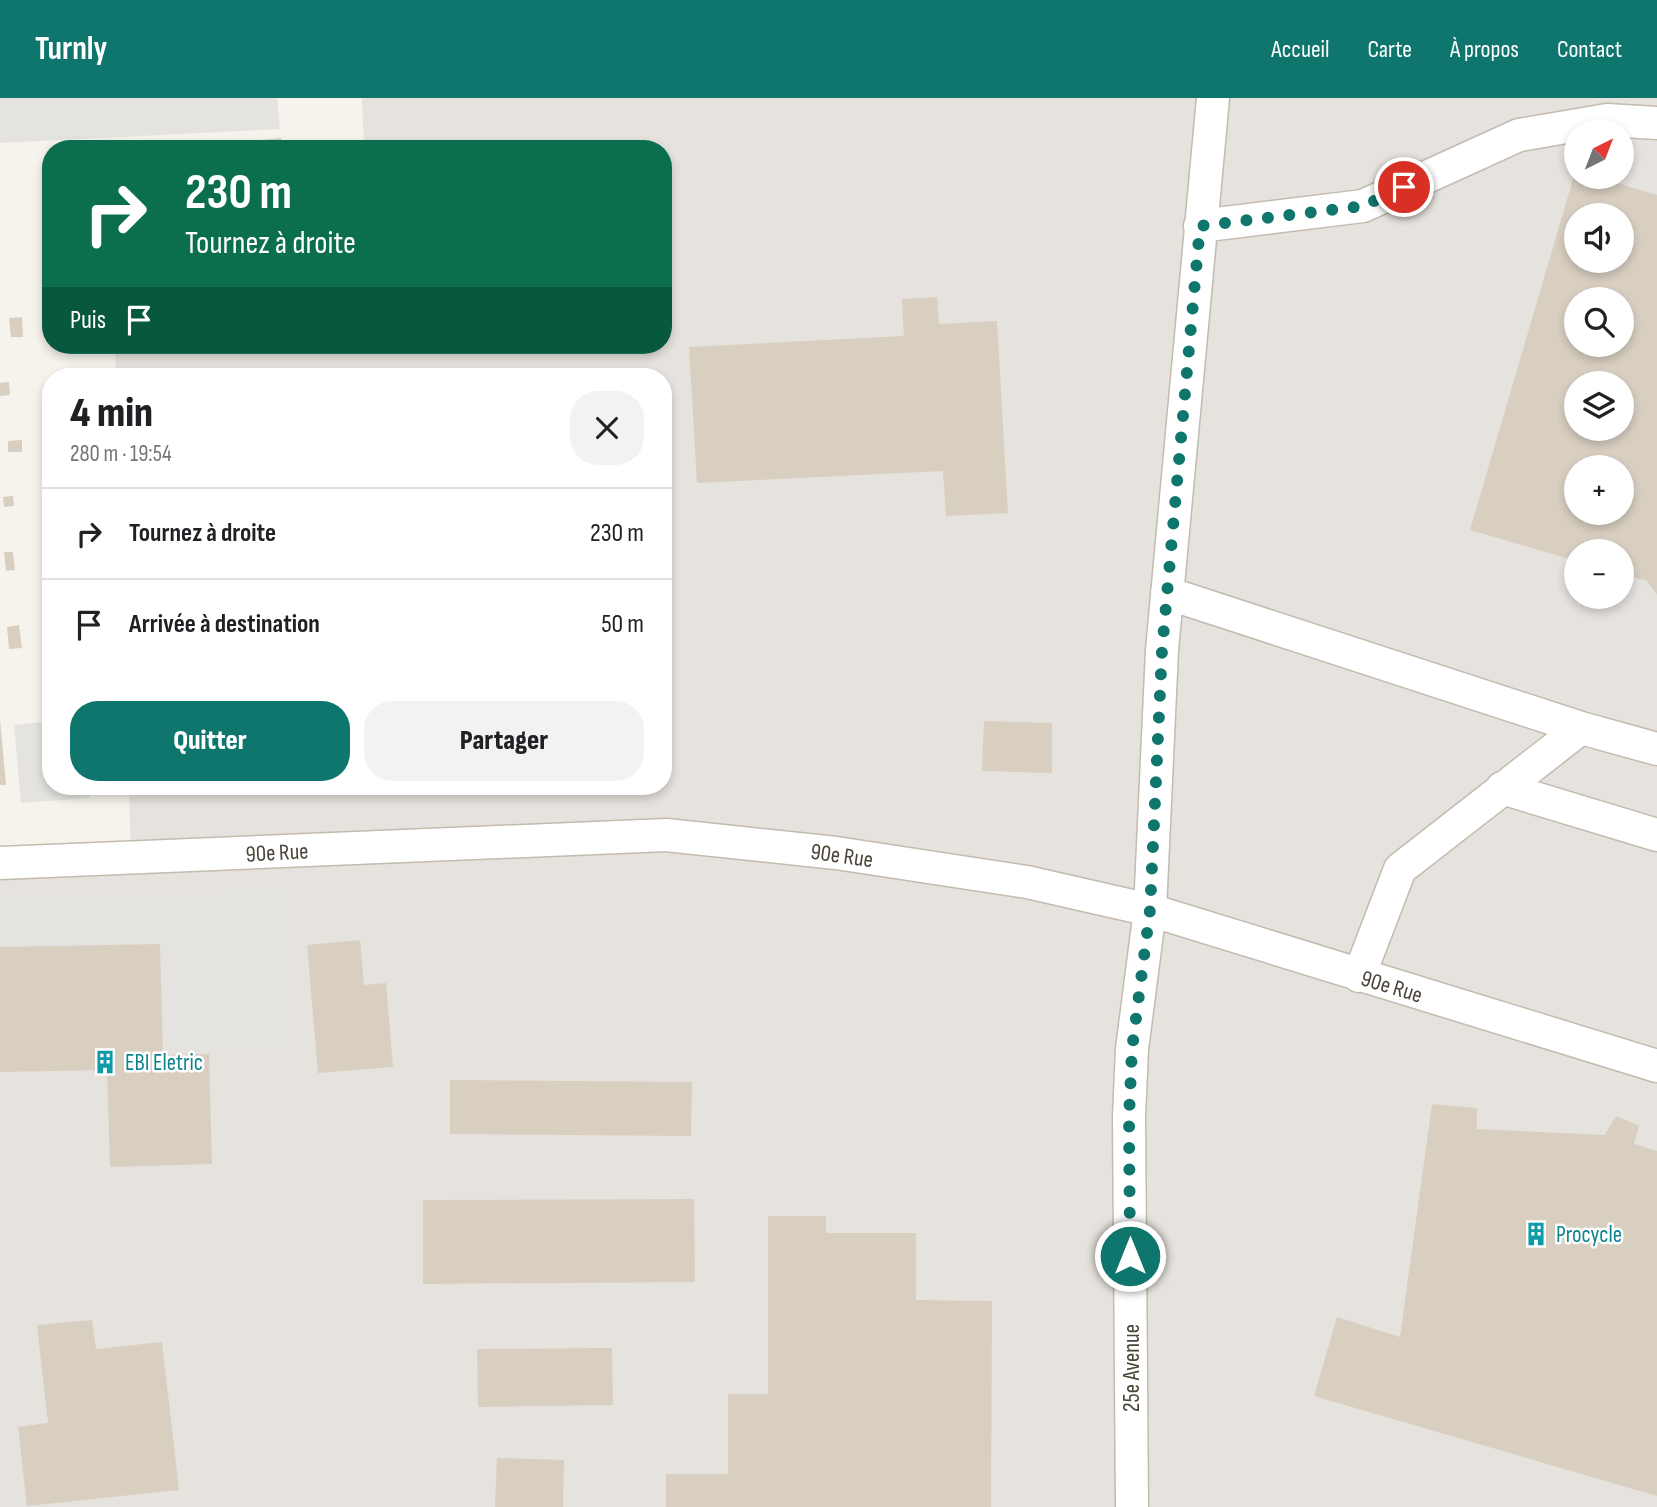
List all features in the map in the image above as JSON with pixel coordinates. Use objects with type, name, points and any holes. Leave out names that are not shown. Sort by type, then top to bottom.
[{"type":"street","name":"25e Avenue","points":[[1132,1507],[1129,1117],[1132,1049],[1150,910],[1167,593],[1213,98]]},
{"type":"street","points":[[1200,226],[1363,206],[1519,135],[1607,120],[1657,123]]},
{"type":"street","points":[[1167,593],[1657,749]]},
{"type":"street","points":[[1359,976],[1400,869],[1581,727]]},
{"type":"street","points":[[1502,788],[1657,835]]},
{"type":"street","name":"90e Rue","points":[[0,863],[666,835],[836,853],[1027,882],[1150,910],[1657,1066]]},
{"type":"shaded area","points":[[0,98],[277,98],[280,129],[0,143]]},
{"type":"shaded area","points":[[362,98],[1657,98],[1657,1507],[0,1507],[0,863],[131,858],[129,795],[672,795],[672,368],[116,368],[115,354],[672,354],[672,140],[364,140]]},
{"type":"shaded area","points":[[42,722],[42,795],[90,795],[90,798],[21,803],[14,725]]},
{"type":"shaded area","points":[[294,887],[298,1052],[163,1055],[160,944],[0,947],[0,892]]},
{"type":"building","points":[[1634,188],[1657,195],[1657,595],[1647,581],[1634,577],[1634,539],[1564,539],[1564,557],[1470,530],[1564,210],[1564,273],[1634,273],[1634,203],[1566,203],[1570,189]]},
{"type":"building","points":[[937,297],[939,324],[997,321],[1008,513],[946,516],[943,471],[697,483],[689,347],[904,336],[902,299]]},
{"type":"building","points":[[22,317],[23,337],[11,337],[9,318]]},
{"type":"building","points":[[9,382],[10,395],[0,396],[0,383]]},
{"type":"building","points":[[22,440],[22,452],[8,452],[8,441]]},
{"type":"building","points":[[13,496],[14,506],[4,507],[3,497]]},
{"type":"building","points":[[4,552],[13,552],[15,570],[6,571]]},
{"type":"building","points":[[19,625],[22,648],[9,649],[7,627]]},
{"type":"building","points":[[0,720],[6,785],[0,785]]},
{"type":"building","points":[[984,721],[1052,723],[1052,773],[982,771]]},
{"type":"building","points":[[360,940],[364,985],[386,983],[393,1067],[318,1073],[307,945]]},
{"type":"building","name":"EBI Eletric","points":[[160,944],[163,1055],[209,1054],[212,1164],[110,1167],[107,1070],[0,1072],[0,947]]},
{"type":"building","points":[[450,1080],[692,1082],[691,1136],[450,1134]]},
{"type":"building","name":"Procycle","points":[[1432,1104],[1477,1108],[1477,1129],[1605,1135],[1616,1116],[1639,1126],[1634,1144],[1657,1151],[1657,1496],[1314,1396],[1337,1317],[1400,1337]]},
{"type":"building","points":[[694,1199],[695,1282],[423,1284],[423,1200]]},
{"type":"building","points":[[768,1216],[826,1216],[826,1233],[916,1233],[916,1300],[992,1301],[991,1507],[666,1507],[666,1474],[728,1474],[728,1394],[768,1394]]},
{"type":"building","points":[[92,1320],[96,1349],[162,1342],[179,1490],[27,1506],[18,1427],[48,1423],[37,1325]]},
{"type":"building","points":[[612,1348],[613,1405],[478,1407],[477,1349]]},
{"type":"building","points":[[497,1458],[564,1460],[563,1507],[495,1507]]},
{"type":"place","name":"EBI Eletric","points":[[105,1062]]},
{"type":"place","name":"Procycle","points":[[1536,1234]]},
{"type":"route","points":[[1130,1256],[1129,1117],[1132,1049],[1150,910],[1162,650],[1200,226],[1363,206],[1404,187]]}]
